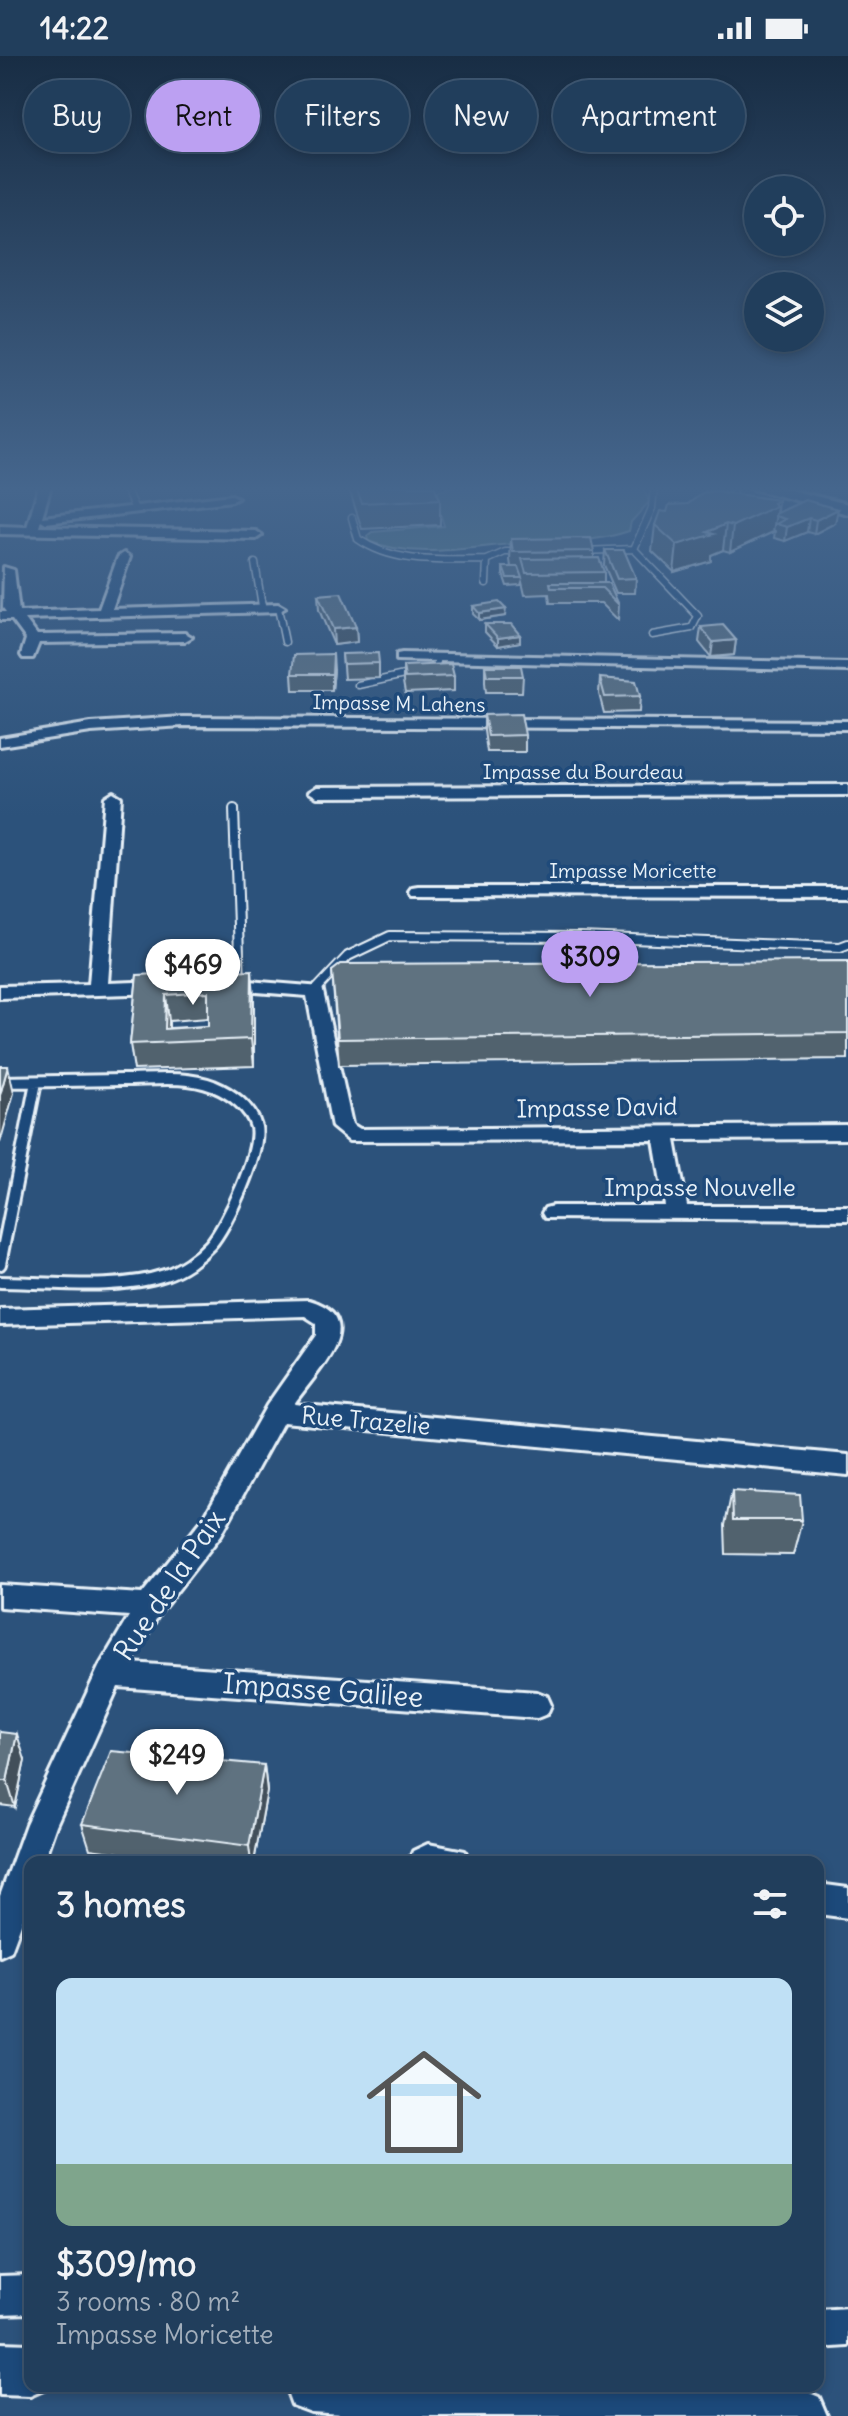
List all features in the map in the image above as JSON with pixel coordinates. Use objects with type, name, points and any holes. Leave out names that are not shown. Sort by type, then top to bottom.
[{"type":"main road","points":[[0,2369],[24,2370]]},
{"type":"main road","points":[[409,2392],[800,2416]]},
{"type":"street","points":[[104,613],[110,596]]},
{"type":"street","points":[[7,615],[262,606],[278,608]]},
{"type":"street","points":[[7,615],[33,639],[185,637]]},
{"type":"street","points":[[28,655],[33,639]]},
{"type":"street","points":[[402,657],[848,667]]},
{"type":"street","name":"Impasse M. Lahens","points":[[0,742],[64,730],[120,725],[297,722],[848,725]]},
{"type":"street","name":"Impasse du Bourdeau","points":[[317,792],[848,790]]},
{"type":"street","points":[[98,990],[113,797]]},
{"type":"street","name":"Impasse Moricette","points":[[419,892],[848,892]]},
{"type":"street","points":[[208,986],[240,985],[315,991]]},
{"type":"street","points":[[0,992],[177,987]]},
{"type":"street","name":"Impasse David","points":[[315,991],[342,1127],[356,1136],[848,1132]]},
{"type":"street","points":[[663,1133],[677,1213]]},
{"type":"street","name":"Impasse Nouvelle","points":[[553,1213],[848,1213]]},
{"type":"street","name":"Rue Trazelie","points":[[0,1317],[309,1308],[328,1319],[328,1336],[276,1412],[848,1465]]},
{"type":"street","name":"Rue de la Paix","points":[[30,1856],[41,1824],[110,1674],[149,1606],[212,1527],[276,1412]]},
{"type":"street","points":[[0,1596],[149,1606]]},
{"type":"street","name":"Impasse Galilee","points":[[110,1674],[537,1705]]},
{"type":"street","name":"Rue de la Paix","points":[[0,1940],[24,1872]]},
{"type":"street","points":[[824,1900],[848,1903]]},
{"type":"street","points":[[0,2295],[24,2294]]},
{"type":"street","points":[[824,2329],[848,2327]]},
{"type":"lane","points":[[260,596],[262,606]]},
{"type":"lane","points":[[652,635],[692,628],[698,616],[679,596]]},
{"type":"lane","points":[[278,608],[285,642]]},
{"type":"lane","points":[[358,685],[427,670],[436,665],[438,658]]},
{"type":"lane","points":[[234,809],[240,985]]},
{"type":"lane","points":[[315,991],[348,956],[390,936],[580,937],[840,947],[848,944]]},
{"type":"lane","points":[[0,1082],[190,1079],[217,1087],[245,1106],[257,1128],[253,1158],[214,1240],[193,1259],[163,1275],[132,1280],[0,1282]]},
{"type":"lane","points":[[0,1264],[36,1082]]},
{"type":"building","points":[[318,596],[342,596],[356,627],[333,629]]},
{"type":"building","points":[[499,602],[506,609],[479,613],[473,606]]},
{"type":"building","points":[[485,624],[511,624],[520,635],[498,638]]},
{"type":"building","points":[[723,625],[736,640],[713,642],[701,627]]},
{"type":"building","points":[[378,653],[379,663],[343,664],[342,654]]},
{"type":"building","points":[[333,654],[332,674],[292,674],[294,655]]},
{"type":"building","points":[[451,664],[454,676],[405,678],[403,666]]},
{"type":"building","points":[[485,666],[521,666],[523,676],[487,676]]},
{"type":"building","points":[[600,678],[636,681],[640,696],[605,697]]},
{"type":"building","points":[[521,714],[525,735],[488,736],[484,715]]},
{"type":"building","points":[[848,961],[848,1033],[338,1039],[332,971],[341,964]]},
{"type":"building","points":[[252,970],[251,1039],[130,1044],[137,975]],"holes":[[[208,992],[208,1026],[165,1029],[166,995]]]},
{"type":"building","points":[[0,1066],[8,1066],[0,1095]]},
{"type":"building","points":[[732,1491],[800,1495],[802,1520],[733,1520]]},
{"type":"building","points":[[0,1732],[17,1734],[7,1781],[0,1781]]},
{"type":"building","points":[[111,1751],[264,1765],[249,1846],[82,1824]]}]
